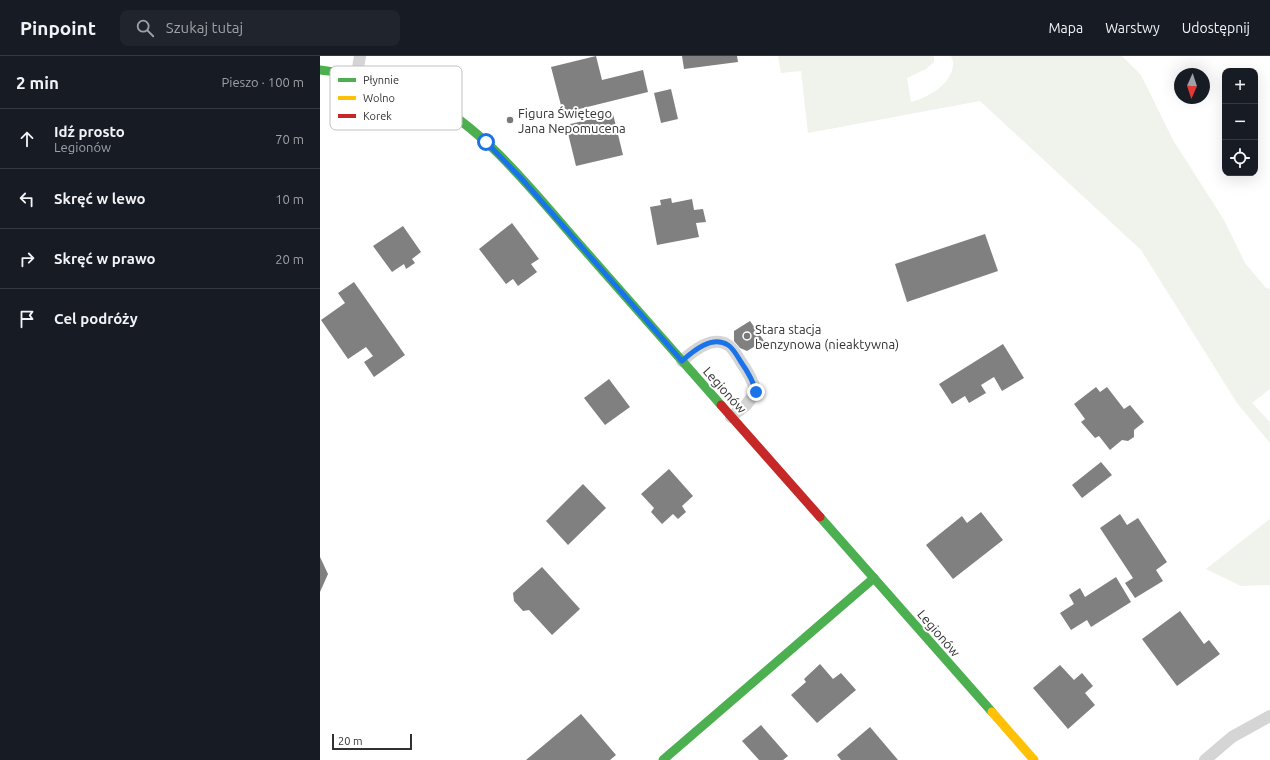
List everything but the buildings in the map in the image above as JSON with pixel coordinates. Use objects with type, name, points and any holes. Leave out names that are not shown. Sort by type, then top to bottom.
[{"type":"street","name":"Legionów","points":[[320,70],[330,71]]},
{"type":"street","name":"Legionów","points":[[462,123],[486,142],[521,178],[1034,760]]},
{"type":"street","points":[[663,760],[874,578]]},
{"type":"lane","points":[[358,66],[360,56]]},
{"type":"lane","points":[[682,361],[696,349],[706,344],[721,342],[729,346],[753,380],[756,392],[746,405],[731,417]]},
{"type":"lane","points":[[1205,760],[1232,736],[1270,716]]},
{"type":"shaded area","points":[[778,56],[934,56],[934,62],[926,69],[907,78],[911,102],[931,94],[943,84],[952,72],[953,63],[951,56],[1122,56],[1141,75],[1173,140],[1224,220],[1245,263],[1266,288],[1270,289],[1270,389],[1252,403],[1270,422],[1270,443],[1237,403],[1141,250],[980,101],[808,133],[801,71],[781,73]]},
{"type":"shaded area","points":[[1270,519],[1270,585],[1241,586],[1206,569]]},
{"type":"traffic: fast","points":[[320,70],[330,71]]},
{"type":"traffic: fast","points":[[462,122],[503,158],[721,405]]},
{"type":"traffic: fast","points":[[820,517],[992,712]]},
{"type":"traffic: fast","points":[[663,760],[874,578]]},
{"type":"traffic: slow","points":[[992,712],[1034,760]]},
{"type":"traffic: jam","points":[[721,405],[820,517]]},
{"type":"place","name":"Figura Świętego Jana Nepomucena","points":[[510,120]]},
{"type":"place","name":"Stara stacja benzynowa (nieaktywna)","points":[[747,336]]},
{"type":"route","points":[[486,142],[521,178],[682,361],[696,349],[706,344],[721,342],[729,346],[739,359],[753,380],[756,392]]}]
